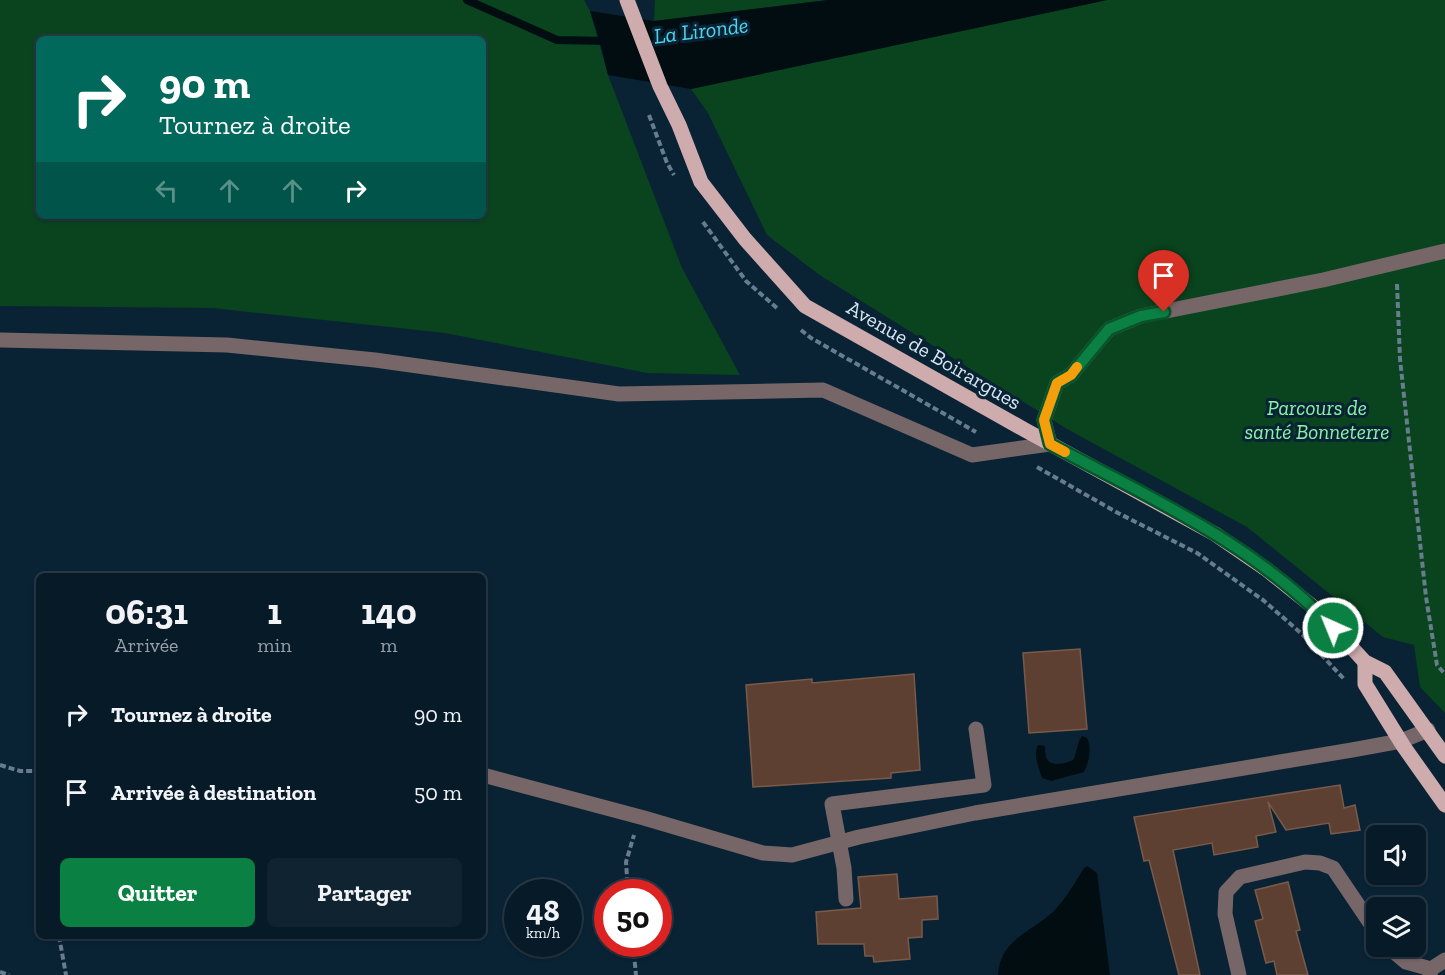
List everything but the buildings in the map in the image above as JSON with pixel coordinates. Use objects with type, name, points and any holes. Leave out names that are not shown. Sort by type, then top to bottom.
[{"type":"main road","name":"Avenue de Boirargues","points":[[628,1],[660,86],[679,125],[701,182],[745,239],[805,306],[1215,534],[1266,569],[1317,610],[1365,662],[1385,672],[1445,756]]},
{"type":"main road","points":[[1365,662],[1365,684],[1445,805]]},
{"type":"street","points":[[0,340],[227,345],[375,360],[619,394],[823,390],[972,455],[1050,444],[1044,420],[1057,383],[1071,375],[1109,329],[1141,316],[1323,280],[1445,251]]},
{"type":"street","points":[[846,899],[832,804],[984,785],[976,729]]},
{"type":"street","points":[[486,776],[763,853],[792,855],[839,842],[975,813],[1401,741],[1428,730]]},
{"type":"street","points":[[1239,975],[1225,914],[1226,892],[1240,877],[1305,862],[1320,863],[1333,868],[1366,917]]},
{"type":"street","points":[[1400,957],[1406,962],[1430,972],[1445,960]]},
{"type":"path","points":[[1396,262],[1400,359],[1426,597],[1437,665],[1445,674]]},
{"type":"path","points":[[0,765],[20,771],[36,771]]},
{"type":"path","points":[[627,879],[626,862],[631,840],[644,818]]},
{"type":"path","points":[[59,939],[66,975]]},
{"type":"path","points":[[634,957],[636,975]]},
{"type":"path","points":[[0,972],[9,975]]},
{"type":"green space","points":[[0,0],[584,0],[590,11],[608,75],[682,268],[740,375],[647,373],[445,333],[213,308],[0,306]]},
{"type":"green space","points":[[655,0],[828,0],[654,21]]},
{"type":"green space","name":"Parcours de santé Bonneterre","points":[[1107,0],[1445,0],[1445,713],[1420,687],[1414,645],[1383,637],[1247,527],[1067,429],[821,276],[767,235],[708,113],[691,89]]},
{"type":"water","points":[[828,0],[1107,0],[691,89],[608,75],[590,11],[654,21]]},
{"type":"water","points":[[1082,736],[1087,738],[1090,751],[1084,772],[1051,781],[1042,778],[1036,757],[1038,745],[1045,746],[1046,756],[1051,763],[1063,763],[1074,759]]},
{"type":"water","points":[[1087,866],[1097,873],[1110,975],[998,975],[1004,953],[1011,944],[1054,911]]},
{"type":"waterway","name":"La Lironde","points":[[467,0],[557,40],[609,41]]},
{"type":"slow traffic","points":[[1065,452],[1050,444],[1044,420],[1057,383],[1071,375],[1077,367]]},
{"type":"route","points":[[1164,312],[1141,316],[1109,329],[1071,375],[1057,383],[1044,420],[1050,444],[1215,534],[1266,569],[1317,610],[1333,628]]}]
